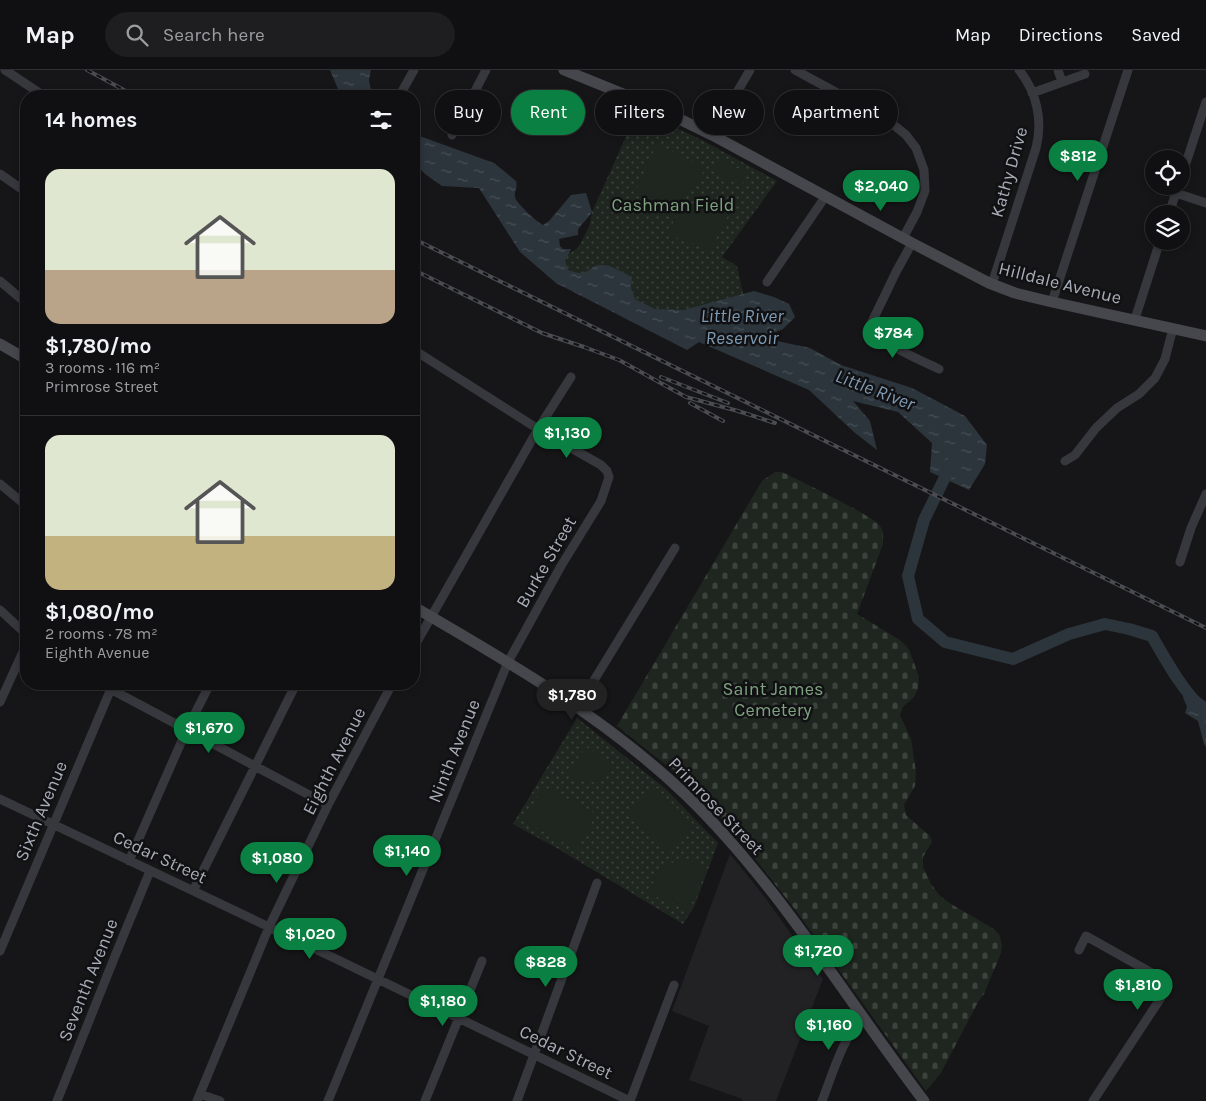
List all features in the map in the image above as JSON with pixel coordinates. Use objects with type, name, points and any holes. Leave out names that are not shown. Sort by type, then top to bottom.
[{"type":"main road","name":"Hilldale Avenue","points":[[564,70],[646,103],[693,126]]},
{"type":"main road","name":"Hilldale Avenue","points":[[712,135],[907,241],[992,284],[1015,293],[1052,302],[1206,336]]},
{"type":"main road","points":[[0,344],[20,355]]},
{"type":"main road","name":"Primrose Street","points":[[420,610],[508,662],[577,708],[615,735],[674,784],[728,840],[777,900],[922,1100]]},
{"type":"street","points":[[5,70],[35,90]]},
{"type":"street","points":[[403,90],[414,70]]},
{"type":"street","points":[[476,90],[486,70]]},
{"type":"street","points":[[738,90],[750,70]]},
{"type":"street","points":[[795,70],[889,121],[906,135],[916,148],[924,170],[925,191],[896,272],[870,326],[872,332],[900,350],[939,369]]},
{"type":"street","name":"Kathy Drive","points":[[992,284],[1038,139],[1039,120],[1032,93],[1019,70]]},
{"type":"street","points":[[1058,70],[1062,82]]},
{"type":"street","points":[[1052,302],[1128,70]]},
{"type":"street","points":[[1032,93],[1085,74]]},
{"type":"street","points":[[1190,151],[1206,102]]},
{"type":"street","points":[[0,174],[20,188]]},
{"type":"street","points":[[1188,195],[1206,203]]},
{"type":"street","points":[[767,282],[825,197]]},
{"type":"street","points":[[1135,319],[1157,250]]},
{"type":"street","points":[[0,281],[20,298]]},
{"type":"street","points":[[1065,461],[1075,455],[1096,428],[1117,408],[1139,394],[1155,378],[1165,359],[1174,328]]},
{"type":"street","points":[[420,354],[538,429]]},
{"type":"street","points":[[420,636],[538,429],[571,377]]},
{"type":"street","name":"Burke Street","points":[[508,662],[561,566],[601,501],[609,477],[607,471],[601,465],[538,429]]},
{"type":"street","points":[[0,484],[20,499]]},
{"type":"street","points":[[1180,562],[1191,528],[1206,494]]},
{"type":"street","points":[[577,708],[675,548]]},
{"type":"street","points":[[0,610],[20,628]]},
{"type":"street","points":[[0,702],[20,659]]},
{"type":"street","name":"Ninth Avenue","points":[[328,1101],[508,662]]},
{"type":"street","name":"Sixth Avenue","points":[[0,951],[110,690]]},
{"type":"street","points":[[119,690],[328,805]]},
{"type":"street","points":[[129,861],[187,729],[207,690]]},
{"type":"street","points":[[193,891],[293,690]]},
{"type":"street","name":"Eighth Avenue","points":[[199,1097],[269,927],[328,805],[389,690]]},
{"type":"street","name":"Cedar Street","points":[[0,799],[630,1101]]},
{"type":"street","name":"Seventh Avenue","points":[[57,1101],[114,956],[150,871]]},
{"type":"street","points":[[517,1101],[597,883]]},
{"type":"street","points":[[1079,950],[1086,936],[1150,972],[1168,987],[1093,1101]]},
{"type":"street","points":[[425,1101],[482,961]]},
{"type":"street","points":[[630,1101],[674,985]]},
{"type":"street","points":[[822,1101],[853,1028],[863,1017]]},
{"type":"street","points":[[199,1097],[220,1101]]},
{"type":"shaded area","points":[[730,854],[764,896],[823,979],[776,1101],[742,1101],[742,1099],[689,1080],[709,1026],[672,1011]]},
{"type":"green space","name":"Cashman Field","points":[[683,131],[777,181],[722,257],[737,266],[744,298],[720,309],[657,313],[579,279],[562,269],[560,259],[578,248],[589,227],[592,212],[627,135],[683,135]]},
{"type":"green space","points":[[657,144],[705,168],[692,189],[677,200],[659,201],[635,192]]},
{"type":"green space","points":[[721,159],[748,174],[741,187],[714,171]]},
{"type":"green space","points":[[702,200],[721,201],[732,208],[710,250],[667,234],[683,209]]},
{"type":"green space","name":"Saint James Cemetery","points":[[775,472],[782,472],[835,498],[875,521],[881,528],[883,544],[857,614],[900,640],[909,649],[919,677],[918,689],[914,697],[903,707],[900,715],[911,739],[916,772],[915,786],[904,805],[906,815],[930,836],[932,842],[923,857],[923,867],[931,884],[940,896],[994,929],[1000,936],[1001,953],[984,994],[941,1073],[926,1091],[797,912],[731,828],[671,769],[617,726],[762,481]]},
{"type":"green space","points":[[577,718],[666,789],[718,843],[694,907],[683,924],[513,824]]},
{"type":"green space","points":[[586,747],[613,765],[598,781],[580,781],[566,774]]},
{"type":"green space","points":[[653,785],[696,827],[669,855],[626,813]]},
{"type":"green space","points":[[543,786],[596,814],[577,850],[524,821]]},
{"type":"green space","points":[[683,861],[697,862],[707,867],[689,910],[649,894],[660,871],[670,864]]},
{"type":"water","points":[[330,70],[371,70],[369,80],[371,90],[338,89]]},
{"type":"water","name":"Little River Reservoir","points":[[420,136],[494,163],[516,181],[516,200],[543,225],[549,221],[571,195],[586,193],[592,212],[578,230],[578,235],[559,239],[560,246],[563,249],[571,249],[565,261],[568,270],[581,273],[597,265],[606,265],[614,268],[632,277],[631,288],[635,299],[655,309],[684,310],[754,291],[774,297],[789,304],[795,317],[783,329],[771,334],[777,341],[810,348],[841,365],[912,388],[965,416],[987,445],[985,464],[969,490],[930,472],[932,443],[898,412],[853,401],[870,421],[877,450],[854,432],[809,390],[699,342],[687,350],[556,283],[520,252],[479,188],[442,186],[420,169]]},
{"type":"water","points":[[1188,691],[1206,702],[1206,747],[1198,721],[1185,713],[1187,707],[1183,697]]},
{"type":"waterway","name":"Little River","points":[[952,463],[924,520],[908,576],[918,619],[945,642],[1013,659],[1069,634],[1105,624],[1152,636],[1183,686],[1206,713]]},
{"type":"railway","points":[[87,70],[124,90]]},
{"type":"railway","points":[[420,242],[1206,628]]},
{"type":"railway","points":[[420,273],[542,333],[619,360],[686,397],[775,423]]},
{"type":"railway","points":[[661,377],[728,403]]},
{"type":"railway","points":[[690,403],[723,421]]}]
